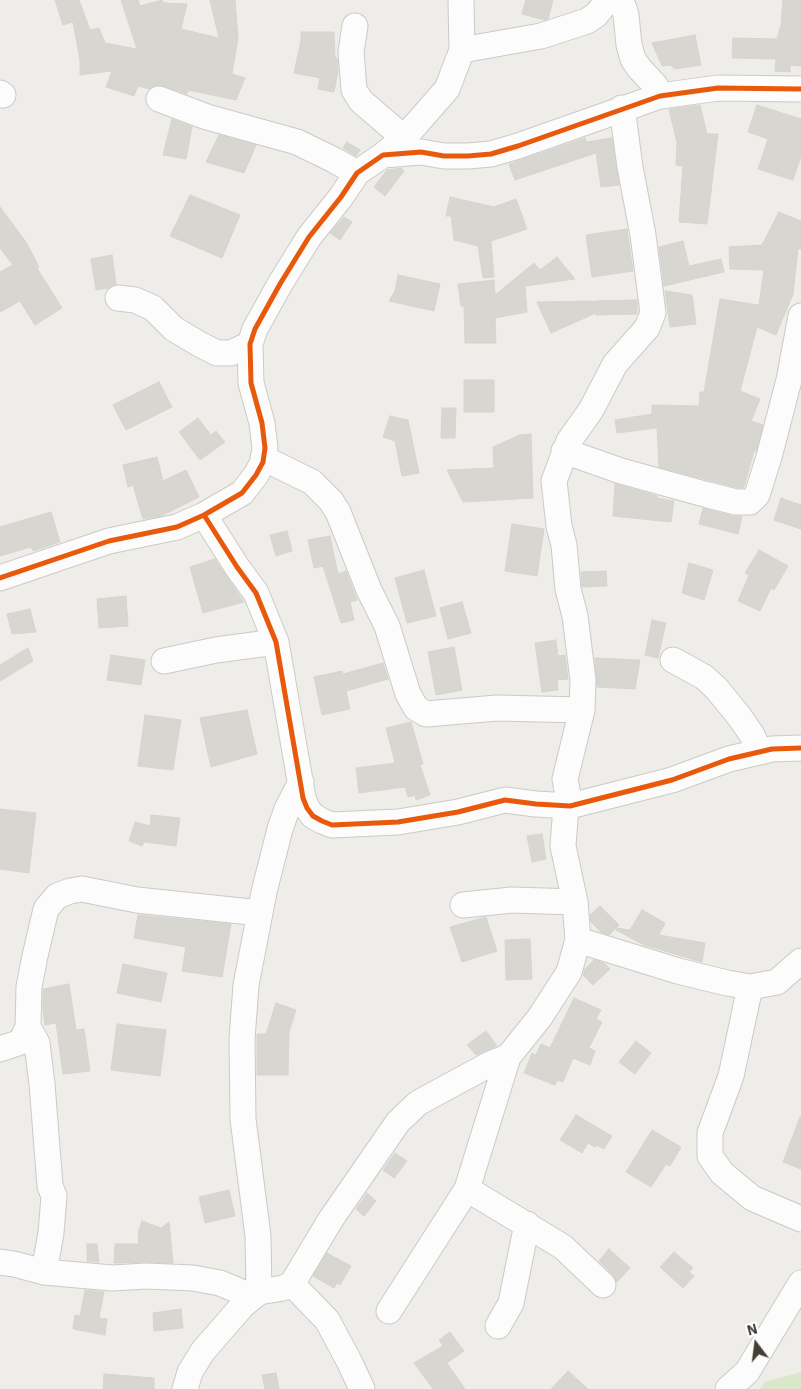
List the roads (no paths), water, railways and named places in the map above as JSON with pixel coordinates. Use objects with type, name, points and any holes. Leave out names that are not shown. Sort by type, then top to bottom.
[{"type":"street","points":[[0,578],[109,540],[177,527],[204,515],[242,493],[256,475],[265,448],[262,423],[251,383],[250,344],[259,322],[309,237],[341,197],[357,173],[404,138],[447,89],[462,50],[461,0]]},
{"type":"street","points":[[462,50],[541,36],[587,21],[614,0],[624,8],[629,45],[633,59],[655,85],[660,96]]},
{"type":"street","points":[[354,26],[351,52],[354,90],[361,101],[404,138]]},
{"type":"street","points":[[383,154],[421,152],[444,156],[468,156],[491,154],[660,96],[718,88],[801,89]]},
{"type":"street","points":[[159,99],[207,117],[298,142],[357,173]]},
{"type":"street","points":[[388,1311],[467,1189],[508,1057],[540,1017],[569,972],[578,940],[575,902],[562,846],[568,806],[565,779],[582,710],[582,680],[576,616],[568,589],[564,545],[559,526],[554,481],[569,441],[591,410],[615,364],[647,328],[653,313],[643,235],[630,167],[622,108]]},
{"type":"street","points":[[118,298],[135,300],[153,308],[174,329],[218,353],[231,354],[250,344]]},
{"type":"street","points":[[564,451],[621,471],[708,495],[736,502],[750,502],[757,495],[769,457],[789,380],[801,316]]},
{"type":"street","points":[[263,458],[312,482],[332,501],[369,590],[387,626],[408,694],[416,708],[426,714],[497,708],[582,710]]},
{"type":"street","points":[[204,515],[256,593],[276,642],[303,798],[313,816],[332,825],[398,822],[458,812],[505,800],[568,806],[672,780],[729,759],[772,749],[801,748]]},
{"type":"street","points":[[164,661],[216,650],[276,642]]},
{"type":"street","points":[[673,660],[704,677],[716,688],[739,716],[752,735],[760,752]]},
{"type":"street","points":[[256,1294],[258,1236],[243,1119],[242,1039],[246,984],[260,913],[280,829],[287,809],[301,782]]},
{"type":"street","points":[[0,1049],[21,1042],[28,1026],[29,987],[35,956],[46,909],[57,896],[70,890],[82,889],[137,900],[260,913]]},
{"type":"street","points":[[463,905],[512,900],[575,902]]},
{"type":"street","points":[[578,940],[678,971],[750,987],[776,982],[801,962]]},
{"type":"street","points":[[750,987],[731,1076],[710,1133],[710,1156],[722,1173],[752,1198],[801,1219]]},
{"type":"street","points":[[28,1026],[37,1043],[50,1186],[54,1196],[51,1233],[44,1272]]},
{"type":"street","points":[[184,1389],[190,1372],[203,1351],[243,1305],[256,1294],[292,1284],[331,1219],[398,1122],[418,1103],[490,1064],[508,1057]]},
{"type":"street","points":[[467,1189],[564,1247],[603,1285]]},
{"type":"street","points":[[498,1326],[511,1303],[527,1224]]},
{"type":"street","points":[[0,1262],[44,1272],[112,1278],[146,1276],[193,1278],[220,1283],[256,1294]]},
{"type":"street","points":[[728,1389],[747,1372],[801,1283]]},
{"type":"street","points":[[292,1284],[327,1320],[362,1389]]}]
